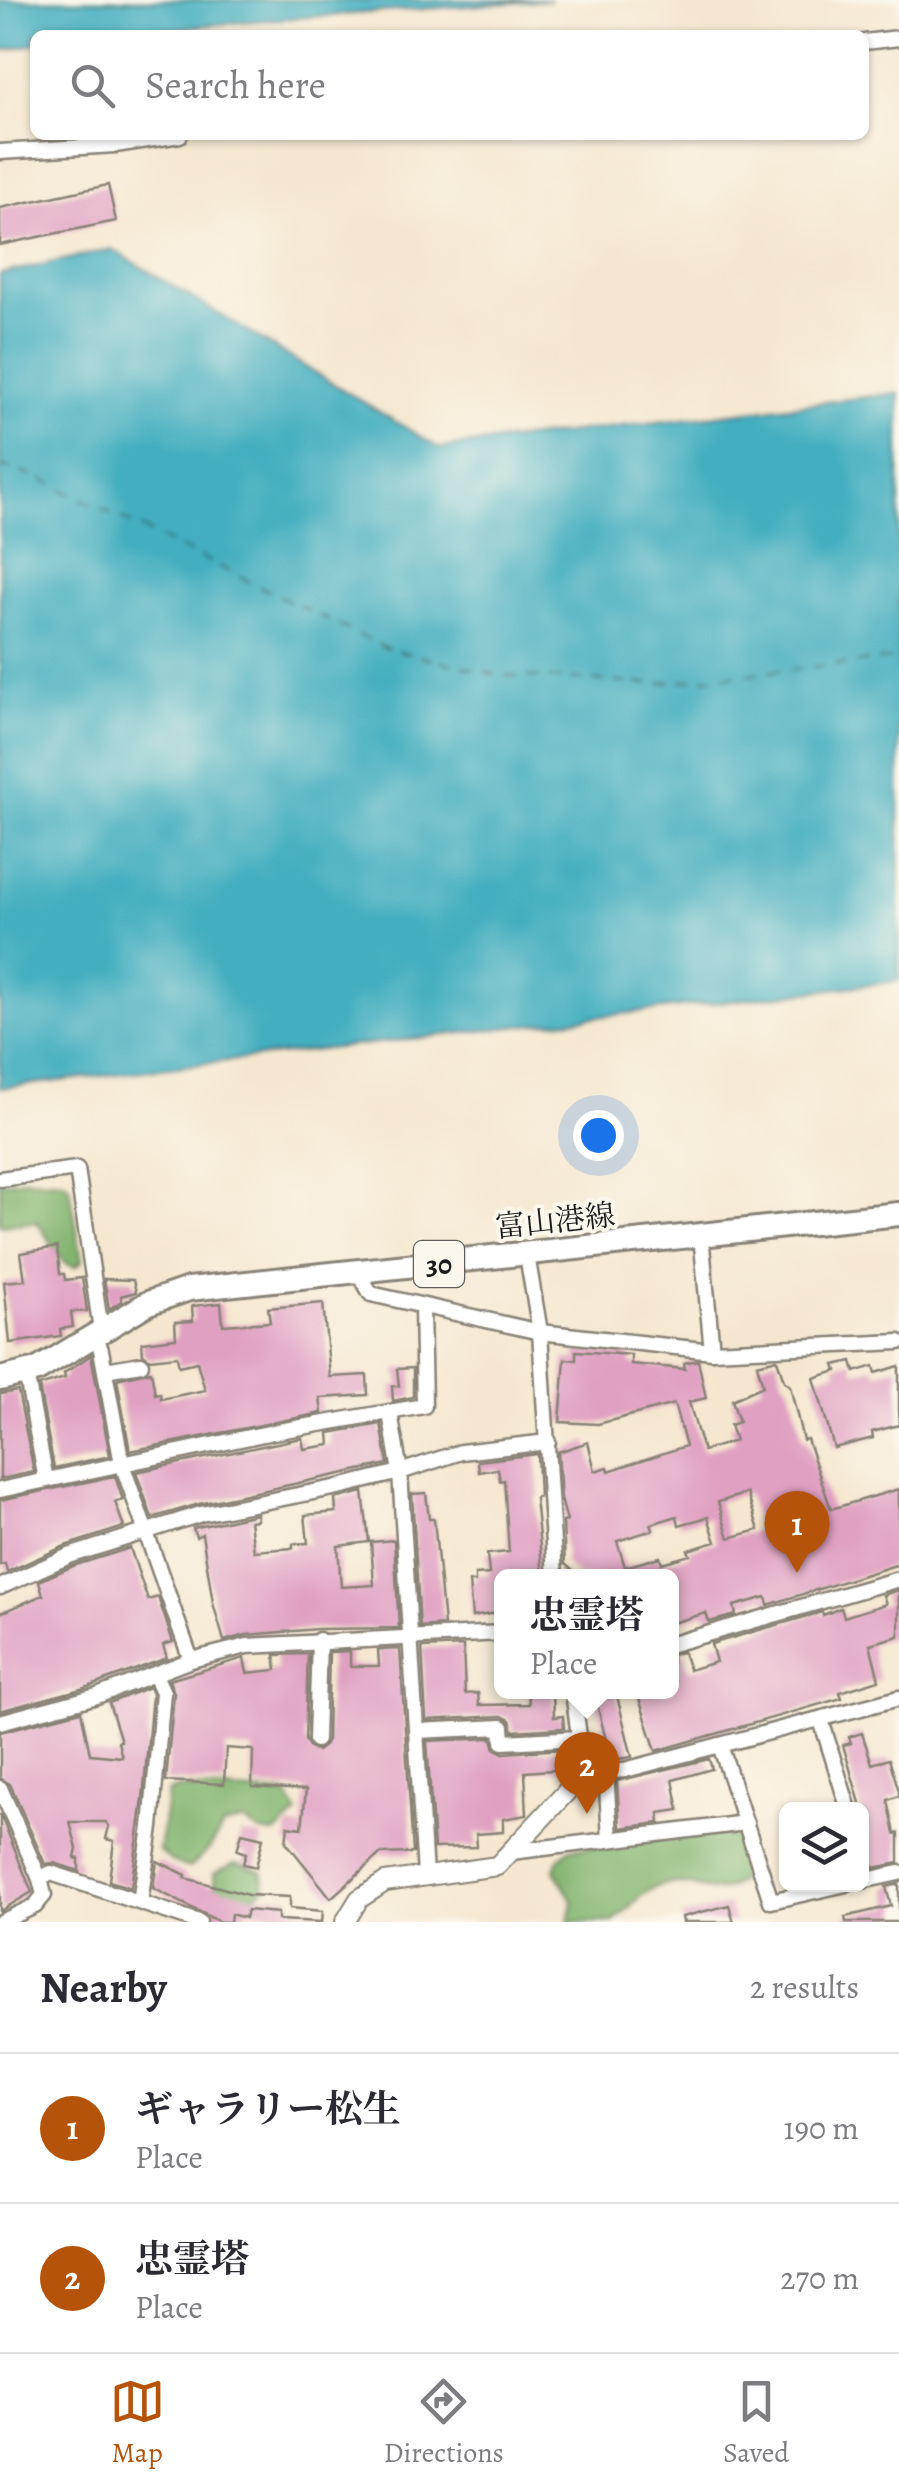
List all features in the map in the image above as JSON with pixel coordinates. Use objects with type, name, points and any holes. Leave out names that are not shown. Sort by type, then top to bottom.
[{"type":"main road","name":"富山港線","points":[[0,1379],[37,1370],[148,1303],[190,1289],[899,1214]]},
{"type":"street","points":[[869,41],[899,38]]},
{"type":"street","points":[[0,152],[148,140]]},
{"type":"street","points":[[0,1179],[77,1169],[98,1332],[122,1464],[191,1660]]},
{"type":"street","points":[[701,1235],[712,1351]]},
{"type":"street","points":[[527,1255],[540,1332],[555,1569]]},
{"type":"street","points":[[358,1272],[371,1294],[540,1332],[712,1351],[899,1342]]},
{"type":"street","points":[[0,1490],[273,1432],[424,1406],[422,1307]]},
{"type":"street","points":[[105,1370],[141,1364]]},
{"type":"street","points":[[26,1372],[46,1480]]},
{"type":"street","points":[[390,1413],[400,1472],[425,1875]]},
{"type":"street","points":[[0,1587],[69,1556],[201,1514],[400,1472],[461,1452],[548,1442]]},
{"type":"street","points":[[679,1642],[899,1578]]},
{"type":"street","points":[[0,1722],[97,1696],[191,1660],[247,1646],[494,1633]]},
{"type":"street","points":[[316,1740],[319,1640]]},
{"type":"street","points":[[140,1902],[163,1692],[154,1675]]},
{"type":"street","points":[[346,1922],[360,1899],[374,1886],[496,1866],[584,1774],[626,1770],[899,1698]]},
{"type":"street","points":[[573,1699],[584,1774]]},
{"type":"street","points":[[821,1720],[846,1802]]},
{"type":"street","points":[[417,1730],[502,1727],[502,1742],[580,1738]]},
{"type":"street","points":[[720,1745],[772,1901],[811,1892]]},
{"type":"street","points":[[606,1771],[610,1839]]},
{"type":"street","points":[[0,1788],[44,1895],[35,1906],[1,1922]]},
{"type":"street","points":[[511,1852],[746,1823]]},
{"type":"street","points":[[40,1878],[51,1873],[199,1922]]},
{"type":"street","points":[[869,1880],[899,1873]]},
{"type":"green space","points":[[64,1181],[70,1188],[82,1261],[76,1267],[65,1263],[37,1222],[0,1225],[0,1182]]},
{"type":"green space","points":[[180,1788],[287,1794],[298,1814],[275,1834],[261,1832],[243,1821],[223,1826],[209,1849],[190,1868],[171,1861],[159,1850],[168,1792]]},
{"type":"green space","points":[[719,1832],[737,1839],[748,1870],[728,1888],[662,1885],[641,1896],[613,1922],[569,1922],[573,1902],[555,1870],[559,1859],[570,1849]]},
{"type":"green space","points":[[235,1863],[262,1871],[265,1888],[244,1902],[216,1893],[214,1873]]},
{"type":"water","points":[[0,0],[551,0],[167,30],[30,30],[30,45],[0,51]]},
{"type":"water","points":[[112,249],[439,448],[899,393],[899,981],[0,1088],[0,274]]},
{"type":"building","points":[[108,185],[116,221],[0,245],[0,208]]},
{"type":"building","points":[[57,1247],[60,1274],[64,1274],[65,1280],[82,1278],[87,1311],[71,1312],[73,1327],[60,1329],[61,1336],[10,1343],[4,1282],[25,1280],[21,1253]]},
{"type":"building","points":[[104,1279],[133,1280],[136,1292],[121,1296],[122,1301],[109,1309]]},
{"type":"building","points":[[221,1303],[223,1325],[270,1322],[268,1308],[323,1303],[330,1377],[367,1375],[368,1395],[320,1398],[322,1413],[130,1451],[117,1379],[151,1371],[155,1394],[160,1393],[161,1399],[205,1390],[197,1362],[179,1366],[177,1356],[150,1359],[143,1354],[142,1342],[176,1338],[175,1322],[193,1321],[192,1306]]},
{"type":"building","points":[[576,1351],[631,1355],[631,1364],[685,1369],[684,1363],[698,1360],[706,1398],[689,1402],[703,1451],[735,1441],[730,1425],[739,1422],[732,1400],[763,1386],[757,1364],[777,1359],[784,1381],[790,1386],[803,1440],[807,1439],[831,1509],[899,1489],[899,1564],[768,1605],[766,1597],[734,1606],[736,1615],[709,1622],[706,1613],[679,1621],[679,1569],[571,1569],[565,1564],[563,1522],[567,1521],[561,1499],[558,1452],[588,1442],[595,1471],[608,1467],[609,1471],[686,1446],[674,1404],[598,1424],[560,1422],[565,1359],[576,1360]],"holes":[[[747,1493],[759,1530],[729,1538],[718,1502]],[[677,1516],[679,1525],[708,1517],[716,1542],[662,1563],[660,1557],[625,1567],[617,1541],[653,1530],[651,1524]]]},
{"type":"building","points":[[91,1355],[110,1456],[54,1468],[39,1386],[65,1378],[64,1373]]},
{"type":"building","points":[[852,1361],[855,1372],[874,1366],[876,1373],[899,1366],[899,1425],[872,1432],[873,1438],[834,1448],[814,1378],[837,1371],[835,1365]]},
{"type":"building","points":[[413,1368],[413,1397],[393,1401],[392,1386],[399,1386],[397,1369]]},
{"type":"building","points":[[18,1391],[34,1472],[0,1479],[0,1394]]},
{"type":"building","points":[[381,1424],[388,1464],[199,1504],[152,1518],[136,1472],[302,1438],[304,1449],[330,1445],[329,1433]]},
{"type":"building","points":[[537,1454],[539,1496],[535,1498],[542,1569],[494,1569],[494,1613],[472,1617],[469,1582],[475,1582],[475,1575],[489,1574],[487,1554],[509,1552],[504,1480],[500,1481],[498,1469],[479,1472],[478,1461]]},
{"type":"building","points":[[115,1476],[123,1500],[115,1502],[124,1527],[65,1546],[7,1572],[5,1564],[0,1565],[0,1500]]},
{"type":"building","points":[[363,1492],[369,1542],[338,1546],[341,1587],[374,1585],[371,1542],[394,1540],[399,1628],[318,1629],[246,1635],[224,1641],[213,1603],[202,1534],[196,1537],[193,1528],[257,1514],[257,1520],[250,1521],[254,1551],[293,1548],[293,1544],[308,1543],[305,1515],[336,1512],[335,1499]]},
{"type":"building","points":[[426,1493],[429,1519],[434,1519],[444,1625],[420,1627],[412,1494]]},
{"type":"building","points":[[130,1548],[148,1600],[158,1597],[173,1642],[163,1645],[167,1658],[85,1688],[0,1711],[0,1613],[43,1595],[39,1581]]},
{"type":"building","points":[[899,1590],[899,1636],[870,1644],[879,1680],[840,1692],[842,1698],[656,1751],[639,1699],[679,1699],[679,1653],[683,1652],[689,1670],[716,1662],[711,1644],[841,1608],[844,1617],[886,1604],[883,1595]]},
{"type":"building","points":[[463,1646],[465,1694],[478,1693],[479,1705],[529,1704],[529,1699],[553,1699],[554,1717],[563,1716],[564,1728],[513,1731],[510,1720],[502,1716],[426,1720],[422,1648]]},
{"type":"building","points":[[400,1649],[413,1853],[380,1854],[331,1898],[286,1842],[288,1826],[302,1828],[306,1790],[252,1787],[253,1750],[226,1748],[224,1784],[166,1781],[174,1693],[169,1680],[244,1658],[247,1673],[277,1670],[275,1655],[308,1654],[305,1740],[317,1751],[327,1740],[329,1652],[350,1651],[350,1666],[379,1666],[378,1650]]},
{"type":"building","points":[[149,1687],[152,1694],[143,1799],[131,1888],[109,1881],[114,1841],[106,1839],[106,1822],[70,1822],[79,1871],[45,1864],[10,1784],[0,1778],[0,1732],[81,1711],[90,1754],[122,1757],[109,1703]]},
{"type":"building","points":[[596,1699],[618,1699],[632,1757],[611,1760]]},
{"type":"building","points":[[862,1733],[872,1764],[889,1759],[899,1791],[899,1796],[888,1800],[895,1834],[899,1833],[899,1863],[874,1868],[869,1857],[869,1802],[860,1802],[843,1745],[851,1743],[849,1737]]},
{"type":"building","points":[[492,1738],[495,1749],[503,1753],[564,1749],[565,1769],[525,1772],[527,1815],[503,1819],[503,1832],[476,1834],[477,1847],[434,1848],[427,1741]]},
{"type":"building","points":[[709,1759],[712,1769],[673,1780],[679,1810],[659,1813],[660,1823],[620,1828],[617,1781]]},
{"type":"building","points":[[0,1814],[32,1892],[0,1911]]},
{"type":"building","points":[[242,1833],[263,1838],[256,1867],[243,1864],[246,1853],[237,1850]]},
{"type":"building","points":[[157,1861],[186,1875],[185,1878],[248,1895],[290,1897],[290,1908],[323,1911],[322,1922],[278,1920],[278,1913],[247,1910],[245,1918],[231,1914],[230,1922],[220,1922],[153,1888]]},
{"type":"building","points":[[899,1884],[899,1922],[846,1922],[845,1917],[891,1906],[886,1887]]},
{"type":"building","points":[[729,1905],[734,1922],[683,1922],[682,1917]]},
{"type":"ferry route","points":[[0,466],[37,477],[385,648],[498,675],[651,684],[899,658]]},
{"type":"place","name":"ギャラリー松生","points":[[797,1573]]},
{"type":"place","name":"忠霊塔","points":[[587,1814]]}]
